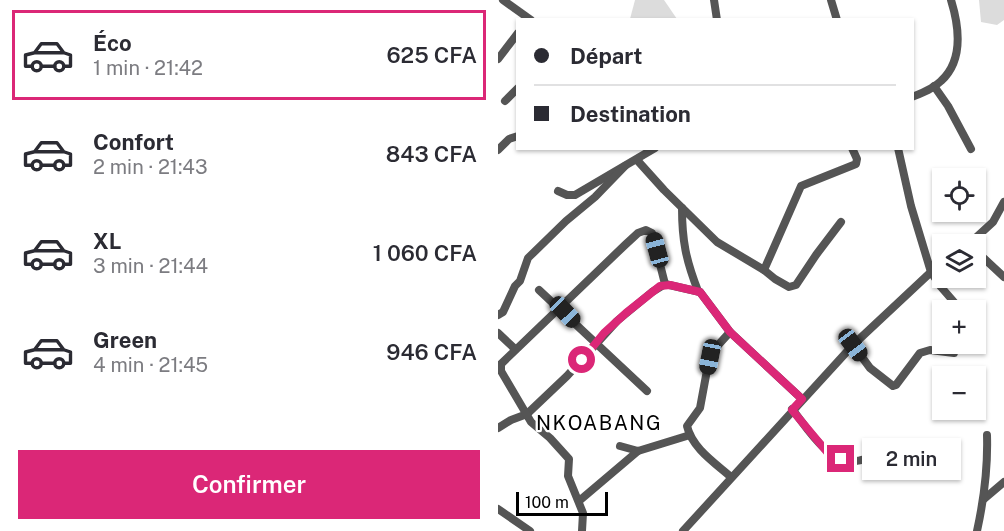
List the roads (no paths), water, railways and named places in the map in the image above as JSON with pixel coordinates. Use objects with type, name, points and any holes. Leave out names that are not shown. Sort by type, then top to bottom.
[{"type":"street","points":[[503,0],[528,18]]},
{"type":"street","points":[[714,0],[717,18]]},
{"type":"street","points":[[831,0],[836,18]]},
{"type":"street","points":[[914,97],[941,81],[955,61],[958,42],[957,19],[951,0]]},
{"type":"street","points":[[498,59],[516,36]]},
{"type":"street","points":[[934,86],[948,106],[971,149]]},
{"type":"street","points":[[505,101],[516,90]]},
{"type":"street","points":[[498,150],[516,137]]},
{"type":"street","points":[[558,191],[567,195],[575,195],[652,150]]},
{"type":"street","points":[[764,270],[801,186],[856,164],[857,159],[853,150]]},
{"type":"street","points":[[898,150],[911,206],[931,272],[952,300]]},
{"type":"street","points":[[637,160],[682,208],[726,249],[764,270],[783,285],[792,287],[796,285],[841,222]]},
{"type":"street","points":[[498,315],[503,312],[520,280],[528,258],[596,196],[625,166]]},
{"type":"street","points":[[980,234],[993,222],[1003,207]]},
{"type":"street","points":[[682,208],[686,261],[698,291],[730,332],[802,399]]},
{"type":"street","points":[[582,531],[583,513],[568,476],[569,459],[550,438],[536,427],[500,367],[501,364],[638,233],[646,230],[652,233],[666,284]]},
{"type":"street","points":[[986,260],[1004,277]]},
{"type":"street","points":[[683,531],[853,345],[931,272]]},
{"type":"street","points":[[498,428],[527,414],[567,376],[595,344],[652,292],[666,284],[698,291]]},
{"type":"street","points":[[539,291],[648,391]]},
{"type":"street","points":[[730,332],[710,354],[700,408],[687,424],[690,435],[710,459],[731,477]]},
{"type":"street","points":[[498,333],[515,349]]},
{"type":"street","points":[[853,345],[870,368],[893,386],[920,353],[932,350]]},
{"type":"street","points":[[792,410],[827,452],[841,459],[860,460],[901,445]]},
{"type":"street","points":[[579,501],[638,451],[690,435]]},
{"type":"street","points":[[977,531],[984,499],[988,461],[987,435]]},
{"type":"street","points":[[620,446],[638,451]]},
{"type":"street","points":[[984,499],[1004,482]]},
{"type":"street","points":[[498,508],[530,531]]},
{"type":"district","name":"NKOABANG","points":[[599,423]]}]
